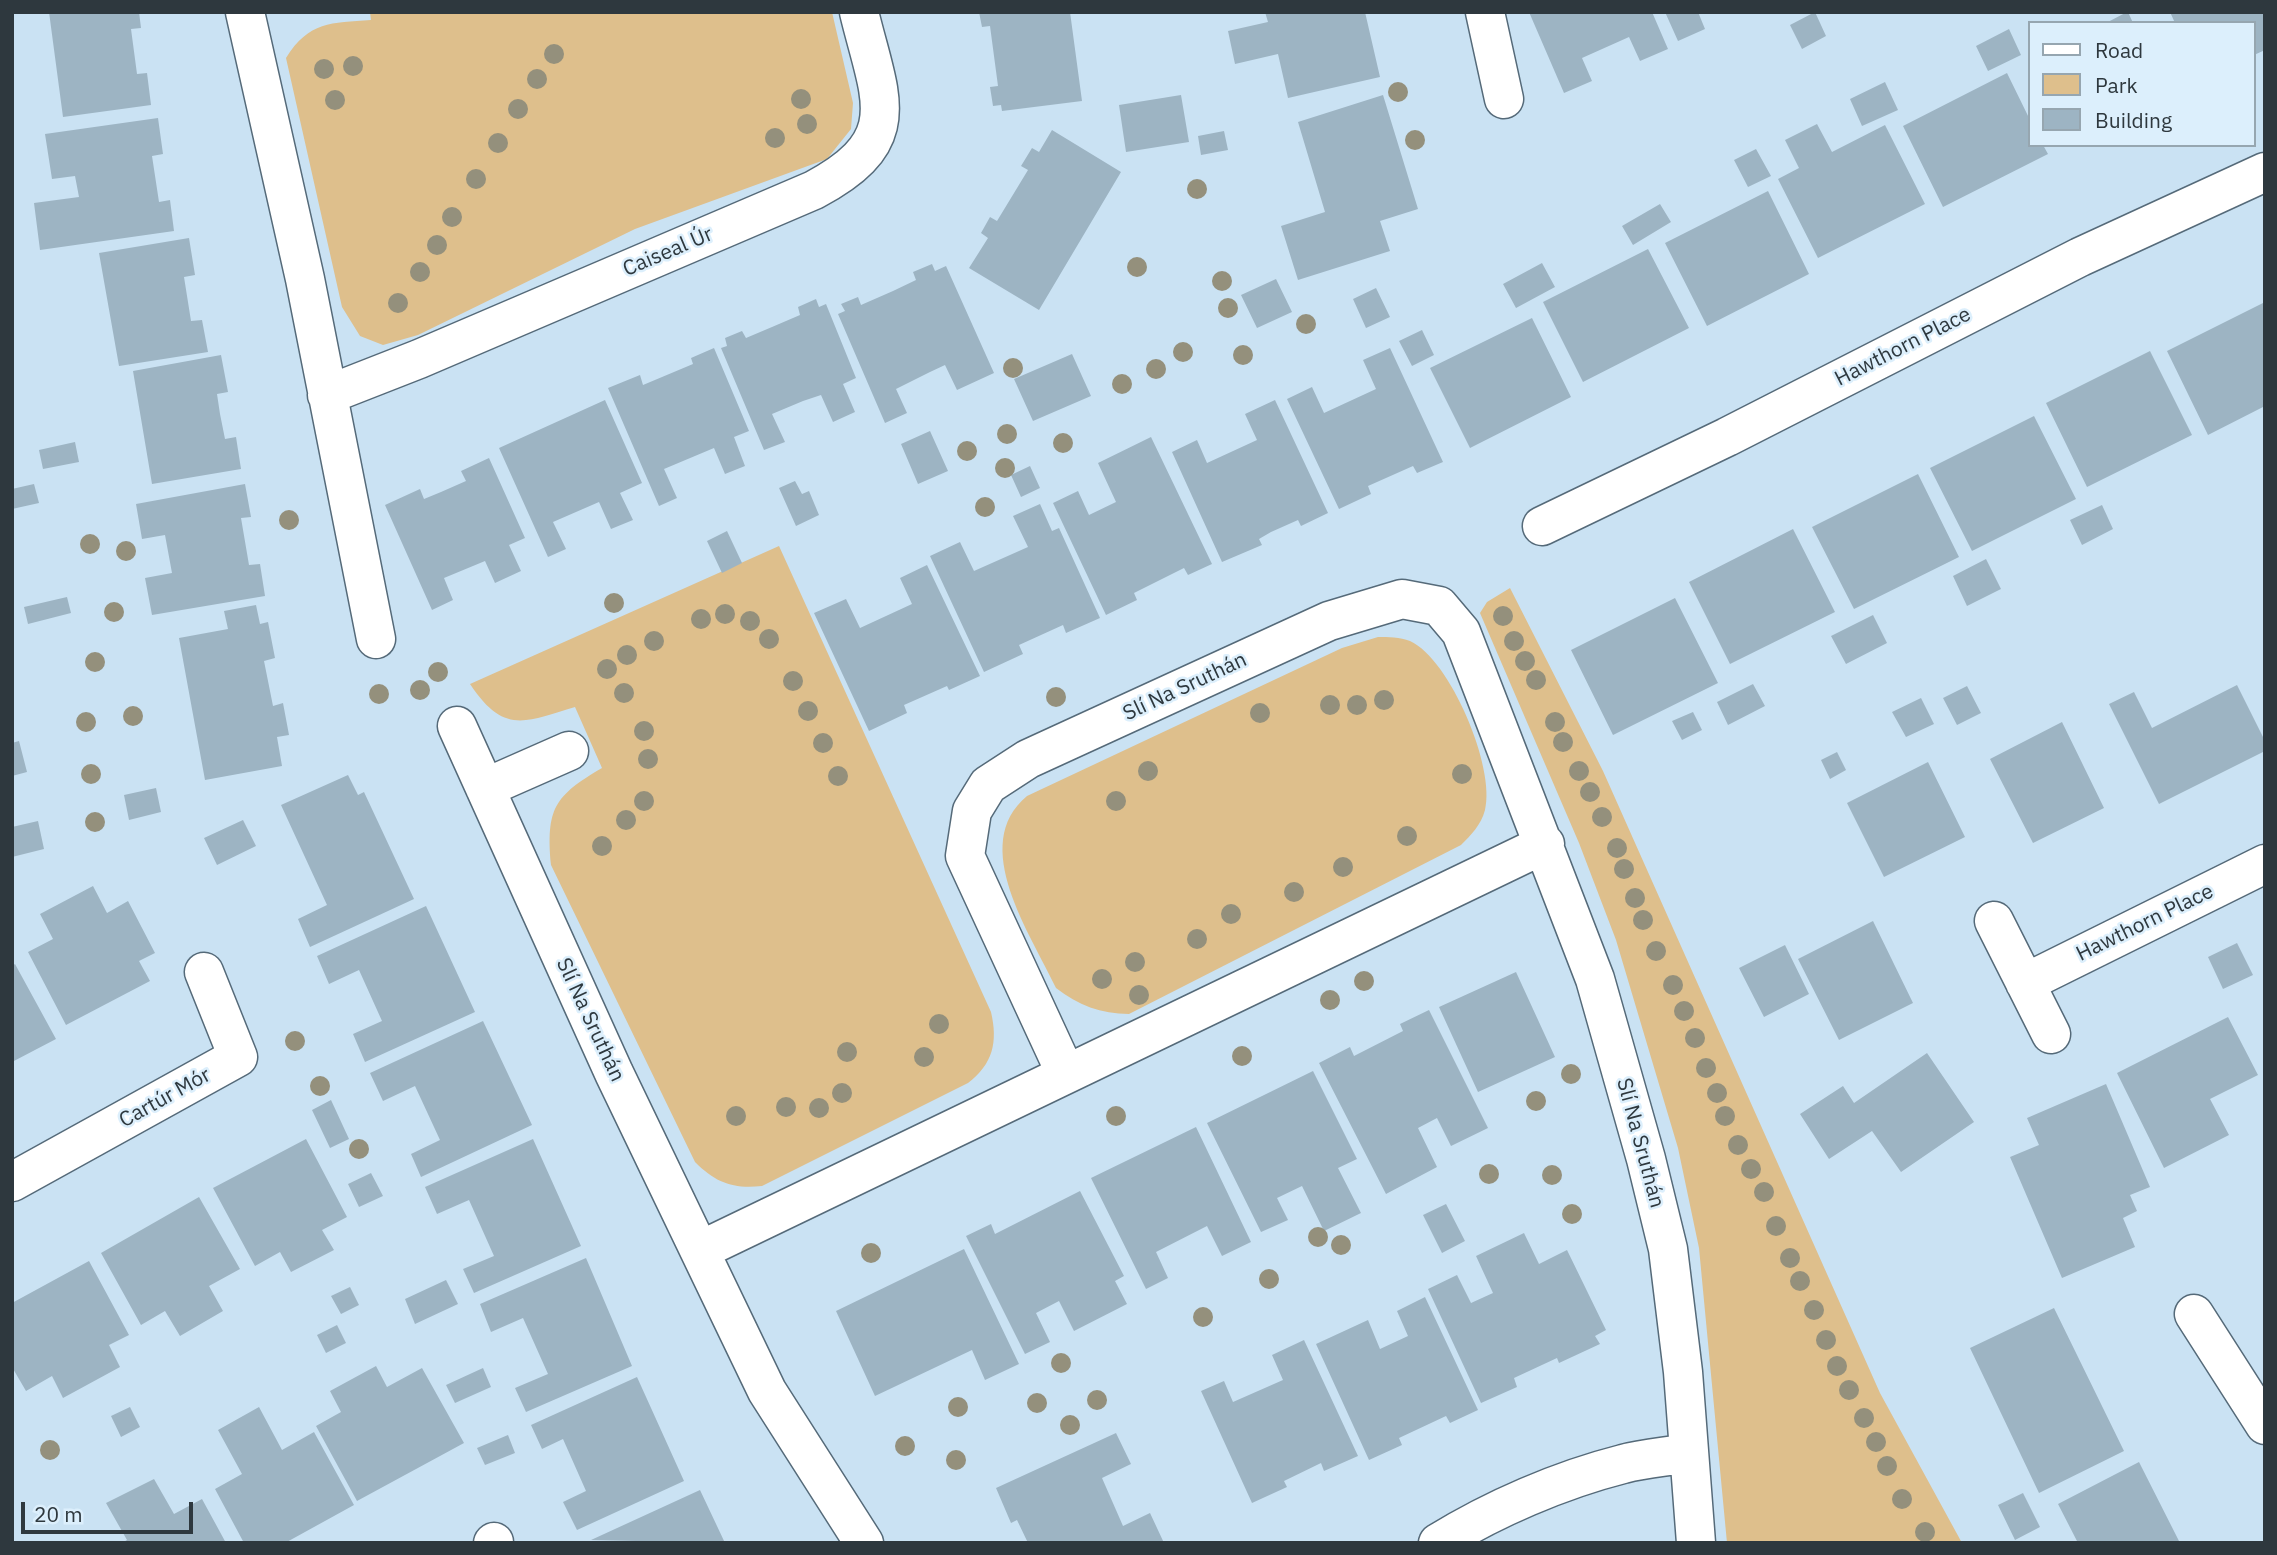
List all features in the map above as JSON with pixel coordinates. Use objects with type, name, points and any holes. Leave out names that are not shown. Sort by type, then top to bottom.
[{"type":"street","points":[[245,12],[305,279],[376,639]]},
{"type":"street","name":"Caiseal Úr","points":[[327,395],[419,359],[803,194],[849,170],[866,154],[877,137],[880,119],[878,97],[859,12]]},
{"type":"street","points":[[1485,12],[1504,99]]},
{"type":"street","name":"Hawthorn Place","points":[[1542,526],[1727,437],[2080,257],[2265,172]]},
{"type":"street","name":"Slí Na Sruthán","points":[[1065,1072],[965,856],[972,811],[989,785],[1028,759],[1329,621],[1402,599],[1439,606],[1461,632],[1595,979],[1668,1249],[1683,1372],[1696,1543]]},
{"type":"street","name":"Slí Na Sruthán","points":[[457,726],[614,1073],[767,1391],[864,1543]]},
{"type":"street","points":[[485,788],[569,751]]},
{"type":"street","points":[[701,1250],[1065,1072],[1545,844]]},
{"type":"street","name":"Hawthorn Place","points":[[2025,983],[2265,864]]},
{"type":"street","points":[[1994,921],[2051,1034]]},
{"type":"street","name":"Cartúr Mór","points":[[12,1182],[238,1057],[204,972]]},
{"type":"street","points":[[2194,1314],[2265,1425]]},
{"type":"street","points":[[1438,1543],[1477,1521],[1593,1472],[1625,1463],[1688,1453]]},
{"type":"green space","points":[[370,12],[832,12],[853,103],[851,129],[827,159],[635,229],[418,335],[383,345],[360,336],[342,307],[286,58],[303,37],[312,31],[322,26],[371,20]]},
{"type":"green space","points":[[779,546],[991,1012],[994,1033],[992,1052],[988,1060],[968,1083],[762,1186],[742,1186],[718,1180],[695,1162],[551,865],[550,830],[557,806],[573,787],[602,768],[575,707],[529,720],[505,718],[482,700],[470,684]]},
{"type":"green space","points":[[1510,588],[1603,771],[1880,1393],[1962,1543],[1727,1543],[1699,1248],[1678,1148],[1616,940],[1579,843],[1480,613],[1487,602]]},
{"type":"green space","points":[[1378,637],[1410,641],[1425,652],[1440,669],[1467,716],[1484,768],[1487,791],[1483,815],[1461,845],[1129,1014],[1090,1007],[1056,988],[1020,916],[1004,864],[1003,839],[1010,816],[1027,796],[1342,648]]},
{"type":"building","points":[[49,12],[139,12],[141,28],[131,29],[137,74],[147,73],[151,105],[63,117]]},
{"type":"building","points":[[979,12],[1070,12],[1082,101],[1002,111],[1001,105],[993,106],[990,87],[998,86],[990,26],[982,27]]},
{"type":"building","points":[[1265,12],[1365,12],[1380,77],[1288,98],[1278,54],[1235,64],[1228,31],[1268,22]]},
{"type":"building","points":[[1529,12],[1652,12],[1668,49],[1640,61],[1629,37],[1582,58],[1592,81],[1564,93]]},
{"type":"building","points":[[1665,12],[1698,12],[1705,29],[1678,41]]},
{"type":"building","points":[[1815,12],[1826,36],[1802,49],[1790,25]]},
{"type":"building","points":[[2127,12],[2132,21],[2110,21]]},
{"type":"building","points":[[2170,12],[2265,12],[2265,50],[2256,54],[2256,21],[2174,21]]},
{"type":"building","points":[[2009,29],[2021,55],[1988,71],[1976,46]]},
{"type":"building","points":[[2007,73],[2028,116],[2028,147],[2044,147],[2048,154],[1943,207],[1903,126]]},
{"type":"building","points":[[1885,82],[1898,110],[1862,126],[1850,99]]},
{"type":"building","points":[[1181,95],[1189,142],[1126,152],[1119,105]]},
{"type":"building","points":[[1383,95],[1418,209],[1380,221],[1390,251],[1298,280],[1281,226],[1325,212],[1298,122]]},
{"type":"building","points":[[158,118],[163,154],[152,156],[159,202],[170,200],[174,231],[40,250],[34,203],[79,197],[75,176],[52,179],[45,134]]},
{"type":"building","points":[[1817,124],[1832,152],[1885,125],[1925,204],[1818,258],[1778,179],[1799,168],[1785,140]]},
{"type":"building","points":[[1052,130],[1121,172],[1039,310],[969,268],[988,238],[981,233],[990,217],[997,221],[1028,170],[1021,166],[1032,148],[1039,152]]},
{"type":"building","points":[[1224,131],[1228,150],[1201,155],[1198,136]]},
{"type":"building","points":[[1756,149],[1771,176],[1748,187],[1734,160]]},
{"type":"building","points":[[1768,191],[1809,274],[1707,326],[1665,243]]},
{"type":"building","points":[[1660,204],[1671,222],[1633,245],[1622,226]]},
{"type":"building","points":[[189,238],[195,275],[184,277],[191,321],[202,320],[208,352],[119,366],[99,253]]},
{"type":"building","points":[[1648,249],[1689,328],[1583,382],[1543,302]]},
{"type":"building","points":[[1542,263],[1555,287],[1516,308],[1503,284]]},
{"type":"building","points":[[932,264],[935,271],[946,266],[994,373],[957,390],[945,365],[896,389],[907,413],[885,423],[838,314],[845,311],[841,304],[858,297],[861,305],[893,291],[916,280],[913,272]]},
{"type":"building","points":[[1276,279],[1292,312],[1257,328],[1241,295]]},
{"type":"building","points":[[1376,288],[1390,317],[1366,328],[1353,299]]},
{"type":"building","points":[[816,299],[819,307],[826,304],[856,378],[843,384],[855,412],[833,422],[821,395],[803,401],[772,414],[785,442],[764,450],[721,348],[727,346],[725,338],[742,331],[746,338],[800,315],[798,307]]},
{"type":"building","points":[[2265,302],[2265,406],[2208,435],[2167,351]]},
{"type":"building","points":[[1532,318],[1571,397],[1470,448],[1430,368]]},
{"type":"building","points":[[1422,330],[1434,355],[1412,366],[1399,341]]},
{"type":"building","points":[[714,348],[749,431],[734,437],[745,466],[725,474],[714,448],[664,469],[677,498],[659,506],[608,388],[640,375],[643,385],[693,364],[691,358]]},
{"type":"building","points":[[1390,348],[1443,462],[1417,473],[1413,466],[1368,486],[1371,494],[1339,509],[1287,399],[1312,387],[1324,413],[1376,389],[1363,360]]},
{"type":"building","points":[[2150,351],[2192,435],[2087,487],[2046,403]]},
{"type":"building","points":[[1072,354],[1091,396],[1033,421],[1014,379]]},
{"type":"building","points":[[221,355],[228,392],[217,394],[220,414],[225,439],[236,437],[241,469],[152,484],[133,371]]},
{"type":"building","points":[[605,400],[642,483],[620,493],[633,520],[611,529],[599,502],[553,522],[566,549],[548,557],[499,448]]},
{"type":"building","points":[[1275,400],[1328,513],[1301,526],[1298,520],[1271,532],[1259,539],[1262,545],[1222,562],[1172,452],[1197,440],[1207,463],[1257,440],[1245,414]]},
{"type":"building","points":[[2034,416],[2076,499],[1972,551],[1930,468]]},
{"type":"building","points":[[930,431],[948,471],[918,484],[901,444]]},
{"type":"building","points":[[1151,437],[1212,564],[1188,575],[1184,568],[1134,593],[1137,600],[1106,615],[1053,503],[1078,491],[1089,515],[1116,502],[1098,463]]},
{"type":"building","points":[[75,442],[79,462],[43,469],[39,450]]},
{"type":"building","points":[[489,458],[525,538],[509,545],[521,571],[495,583],[485,561],[444,578],[453,600],[432,610],[385,505],[420,489],[424,499],[466,481],[461,471]]},
{"type":"building","points":[[1030,466],[1040,488],[1021,497],[1011,475]]},
{"type":"building","points":[[1918,474],[1959,557],[1854,609],[1812,527]]},
{"type":"building","points":[[795,481],[802,494],[809,491],[819,515],[796,526],[779,488]]},
{"type":"building","points":[[34,484],[39,503],[12,509],[12,489]]},
{"type":"building","points":[[245,484],[251,517],[241,518],[249,565],[260,564],[265,596],[152,615],[145,578],[172,573],[165,535],[142,539],[136,504]]},
{"type":"building","points":[[1040,504],[1052,531],[1059,528],[1100,618],[1066,633],[1063,625],[1019,645],[1023,654],[984,672],[930,556],[960,542],[974,571],[1028,547],[1013,516]]},
{"type":"building","points":[[2102,505],[2113,529],[2082,545],[2070,520]]},
{"type":"building","points":[[1793,529],[1835,612],[1730,664],[1689,582]]},
{"type":"building","points":[[727,531],[742,563],[722,573],[707,541]]},
{"type":"building","points":[[1986,559],[2001,589],[1967,606],[1953,576]]},
{"type":"building","points":[[927,565],[980,676],[949,690],[947,686],[904,705],[907,713],[869,731],[814,613],[846,599],[860,628],[912,604],[900,578]]},
{"type":"building","points":[[67,597],[71,613],[28,624],[24,607]]},
{"type":"building","points":[[1675,598],[1718,683],[1613,735],[1571,650]]},
{"type":"building","points":[[256,605],[260,624],[268,622],[275,658],[264,661],[273,706],[283,703],[289,735],[277,737],[282,766],[205,780],[179,638],[228,629],[224,611]]},
{"type":"building","points":[[1873,615],[1887,643],[1846,664],[1831,636]]},
{"type":"building","points":[[1753,684],[1765,706],[1728,725],[1717,702]]},
{"type":"building","points":[[2237,685],[2265,741],[2265,751],[2159,804],[2109,704],[2134,692],[2152,728]]},
{"type":"building","points":[[1967,686],[1981,713],[1957,725],[1943,698]]},
{"type":"building","points":[[1921,698],[1934,724],[1906,737],[1892,712]]},
{"type":"building","points":[[1693,712],[1702,730],[1682,740],[1672,721]]},
{"type":"building","points":[[2062,722],[2104,808],[2033,843],[1990,759]]},
{"type":"building","points":[[19,741],[27,772],[12,776],[12,743]]},
{"type":"building","points":[[1837,752],[1846,770],[1830,779],[1821,760]]},
{"type":"building","points":[[1928,762],[1965,837],[1884,877],[1847,803]]},
{"type":"building","points":[[348,775],[358,795],[364,792],[414,899],[310,947],[298,919],[327,905],[281,805]]},
{"type":"building","points":[[156,788],[161,812],[129,820],[124,795]]},
{"type":"building","points":[[243,820],[256,846],[217,865],[204,838]]},
{"type":"building","points":[[38,821],[44,849],[12,857],[12,827]]},
{"type":"building","points":[[93,886],[107,913],[128,901],[155,953],[139,961],[150,981],[66,1025],[28,952],[53,939],[40,914]]},
{"type":"building","points":[[426,906],[475,1012],[365,1062],[353,1034],[382,1021],[359,970],[329,984],[317,956]]},
{"type":"building","points":[[1873,921],[1913,1003],[1839,1040],[1798,959]]},
{"type":"building","points":[[2237,943],[2253,975],[2223,989],[2208,957]]},
{"type":"building","points":[[1785,945],[1809,994],[1764,1017],[1739,968]]},
{"type":"building","points":[[15,964],[56,1039],[12,1062],[12,966]]},
{"type":"building","points":[[1516,972],[1555,1057],[1478,1092],[1439,1007]]},
{"type":"building","points":[[1429,1010],[1488,1128],[1451,1146],[1437,1118],[1418,1128],[1437,1167],[1386,1194],[1319,1063],[1350,1047],[1354,1056],[1403,1031],[1400,1024]]},
{"type":"building","points":[[2228,1017],[2258,1075],[2210,1099],[2229,1135],[2164,1168],[2117,1073]]},
{"type":"building","points":[[483,1021],[532,1125],[421,1177],[411,1154],[440,1140],[415,1086],[383,1101],[370,1073]]},
{"type":"building","points":[[1927,1053],[1974,1122],[1901,1172],[1872,1131],[1829,1159],[1800,1114],[1843,1086],[1854,1103]]},
{"type":"building","points":[[1313,1071],[1357,1159],[1338,1168],[1361,1213],[1324,1231],[1302,1186],[1277,1198],[1288,1220],[1261,1232],[1207,1123]]},
{"type":"building","points":[[2106,1084],[2150,1187],[2130,1195],[2137,1211],[2123,1218],[2135,1247],[2062,1278],[2010,1157],[2039,1145],[2027,1118]]},
{"type":"building","points":[[331,1100],[349,1139],[330,1148],[312,1110]]},
{"type":"building","points":[[1196,1127],[1251,1242],[1222,1256],[1207,1226],[1156,1252],[1168,1278],[1146,1289],[1091,1178]]},
{"type":"building","points":[[306,1139],[347,1217],[322,1230],[334,1250],[291,1272],[280,1252],[255,1266],[213,1188]]},
{"type":"building","points":[[533,1139],[581,1246],[474,1293],[463,1269],[494,1256],[469,1200],[437,1214],[425,1187]]},
{"type":"building","points":[[371,1173],[383,1196],[359,1207],[348,1184]]},
{"type":"building","points":[[1080,1191],[1124,1276],[1115,1281],[1127,1304],[1074,1331],[1059,1301],[1036,1313],[1050,1342],[1025,1354],[966,1236],[991,1224],[995,1234]]},
{"type":"building","points":[[199,1197],[240,1269],[209,1286],[223,1311],[180,1336],[165,1311],[141,1325],[101,1253]]},
{"type":"building","points":[[1446,1204],[1465,1241],[1442,1253],[1423,1215]]},
{"type":"building","points":[[1524,1233],[1539,1264],[1567,1250],[1606,1330],[1595,1336],[1600,1344],[1559,1363],[1557,1358],[1514,1378],[1517,1387],[1481,1403],[1428,1289],[1457,1275],[1471,1303],[1493,1293],[1476,1256]]},
{"type":"building","points":[[964,1249],[1019,1364],[985,1380],[972,1350],[875,1396],[836,1311]]},
{"type":"building","points":[[586,1258],[632,1366],[526,1412],[515,1388],[548,1374],[523,1318],[491,1332],[480,1304]]},
{"type":"building","points":[[89,1261],[129,1335],[109,1345],[120,1367],[63,1398],[52,1376],[26,1391],[12,1367],[12,1303]]},
{"type":"building","points":[[446,1280],[458,1304],[415,1324],[405,1299]]},
{"type":"building","points":[[350,1287],[359,1305],[341,1314],[331,1296]]},
{"type":"building","points":[[1425,1297],[1478,1410],[1450,1423],[1446,1416],[1399,1438],[1402,1445],[1369,1460],[1316,1344],[1368,1320],[1380,1349],[1408,1336],[1397,1311]]},
{"type":"building","points":[[2054,1308],[2124,1451],[2039,1493],[1970,1348]]},
{"type":"building","points":[[337,1325],[346,1343],[326,1353],[317,1335]]},
{"type":"building","points":[[1304,1340],[1358,1456],[1324,1471],[1321,1463],[1284,1481],[1287,1487],[1252,1503],[1201,1391],[1224,1381],[1233,1402],[1283,1380],[1272,1355]]},
{"type":"building","points":[[376,1366],[387,1387],[422,1368],[464,1443],[357,1501],[316,1426],[341,1412],[330,1391]]},
{"type":"building","points":[[483,1368],[491,1387],[455,1403],[446,1385]]},
{"type":"building","points":[[637,1377],[684,1481],[577,1530],[563,1502],[586,1491],[563,1439],[542,1449],[531,1425]]},
{"type":"building","points":[[130,1407],[140,1427],[121,1437],[111,1416]]},
{"type":"building","points":[[259,1407],[282,1450],[314,1432],[354,1505],[285,1543],[244,1543],[215,1489],[242,1474],[218,1430]]},
{"type":"building","points":[[1116,1433],[1131,1464],[1102,1478],[1123,1526],[1150,1513],[1164,1543],[1028,1543],[1017,1520],[1011,1523],[996,1488]]},
{"type":"building","points":[[508,1435],[515,1453],[485,1465],[477,1448]]},
{"type":"building","points":[[2139,1462],[2180,1543],[2078,1543],[2058,1504]]},
{"type":"building","points":[[154,1479],[174,1514],[202,1499],[226,1543],[122,1543],[127,1540],[106,1503]]},
{"type":"building","points":[[700,1490],[725,1543],[591,1540]]},
{"type":"building","points":[[2023,1493],[2040,1527],[2015,1540],[1998,1505]]}]
